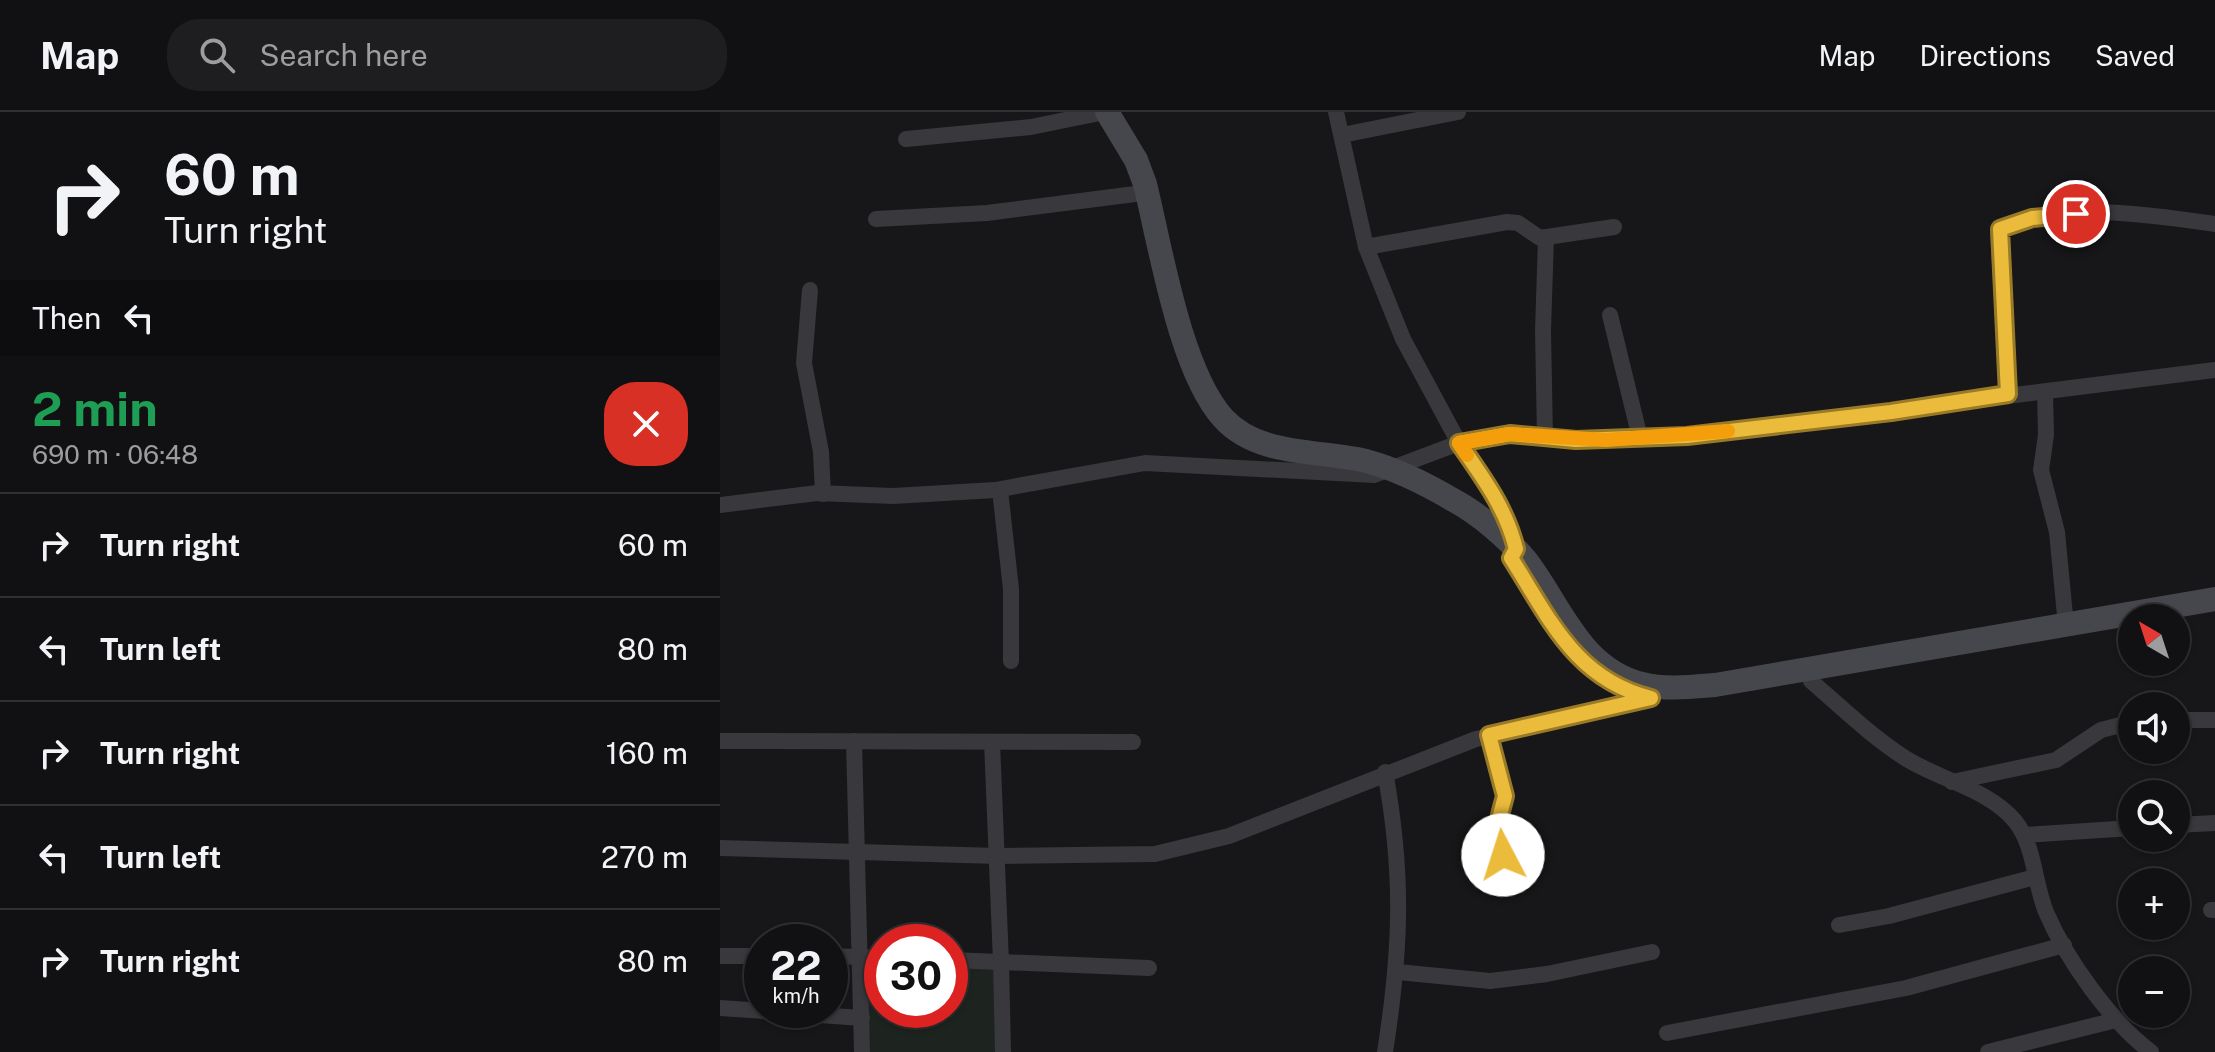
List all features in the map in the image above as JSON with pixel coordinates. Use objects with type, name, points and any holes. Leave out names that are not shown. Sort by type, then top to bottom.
[{"type":"main road","points":[[1098,113],[1124,161],[1173,346],[1196,401],[1229,436],[1255,450],[1383,471]]},
{"type":"main road","points":[[1098,113],[1136,160],[1145,184],[1194,374],[1203,393],[1233,428],[1279,448],[1335,454],[1383,471],[1457,514],[1514,554],[1592,656],[1632,681],[1655,687],[1715,685],[1779,676],[2215,599]]},
{"type":"main road","points":[[1514,554],[1560,634],[1587,667],[1614,686],[1651,698],[1724,695],[2118,629]]},
{"type":"main road","points":[[2190,617],[2215,613]]},
{"type":"street","points":[[1336,112],[1366,247],[1403,339],[1459,443],[1501,505],[1514,554]]},
{"type":"street","points":[[1342,135],[1458,112]]},
{"type":"street","points":[[906,139],[1031,127],[1098,113]]},
{"type":"street","points":[[876,219],[987,213],[1135,194]]},
{"type":"street","points":[[2008,394],[1998,233],[2002,226],[2032,218],[2098,213],[2158,215],[2215,224]]},
{"type":"street","points":[[1366,247],[1507,222],[1518,223],[1534,236],[1546,237],[1614,227]]},
{"type":"street","points":[[1545,438],[1543,331],[1546,237]]},
{"type":"street","points":[[810,290],[805,373],[821,452],[823,494]]},
{"type":"street","points":[[1610,315],[1640,438]]},
{"type":"street","points":[[720,505],[823,494],[893,496],[1000,490],[1153,462],[1383,471],[1459,443],[1510,434],[1545,438],[1640,438],[1871,415],[2008,394],[2215,370]]},
{"type":"street","points":[[2045,392],[2041,470],[2057,532],[2066,626]]},
{"type":"street","points":[[1000,490],[1011,589],[1011,661]]},
{"type":"street","points":[[1811,681],[1903,757],[1987,799],[2012,818],[2025,835],[2046,913],[2064,945],[2116,1020],[2146,1050]]},
{"type":"street","points":[[720,848],[1117,857],[1181,849],[1229,836],[1385,772],[1489,735],[1651,698]]},
{"type":"street","points":[[2190,720],[2215,720]]},
{"type":"street","points":[[1951,782],[2056,760],[2101,730],[2118,726]]},
{"type":"street","points":[[1489,735],[1505,796],[1500,815],[1503,855]]},
{"type":"street","points":[[720,741],[1133,742]]},
{"type":"street","points":[[854,741],[862,1052]]},
{"type":"street","points":[[992,742],[1003,1052]]},
{"type":"street","points":[[1385,772],[1400,876],[1398,972],[1385,1052]]},
{"type":"street","points":[[2190,824],[2215,823]]},
{"type":"street","points":[[2025,835],[2118,829]]},
{"type":"street","points":[[1839,925],[1889,916],[2035,877]]},
{"type":"street","points":[[1667,1033],[1906,988],[2064,945]]},
{"type":"street","points":[[1398,972],[1490,981],[1547,974],[1652,952]]},
{"type":"street","points":[[720,956],[744,956]]},
{"type":"street","points":[[848,957],[864,957]]},
{"type":"street","points":[[968,961],[1149,968]]},
{"type":"street","points":[[720,1008],[862,1018]]},
{"type":"street","points":[[1988,1052],[2116,1020]]},
{"type":"shaded area","points":[[862,960],[864,960],[864,1006]]},
{"type":"shaded area","points":[[968,965],[998,967],[1001,1052],[866,1052],[865,1028],[968,1028]]},
{"type":"slow traffic","points":[[1467,455],[1459,443],[1498,435],[1606,440],[1728,431]]},
{"type":"route","points":[[1503,855],[1500,810],[1505,796],[1489,735],[1651,698],[1603,680],[1573,652],[1511,558],[1516,549],[1510,524],[1490,487],[1459,443],[1510,434],[1576,440],[1687,436],[1871,415],[2008,394],[1998,233],[2005,225],[2032,218],[2076,214]]}]
